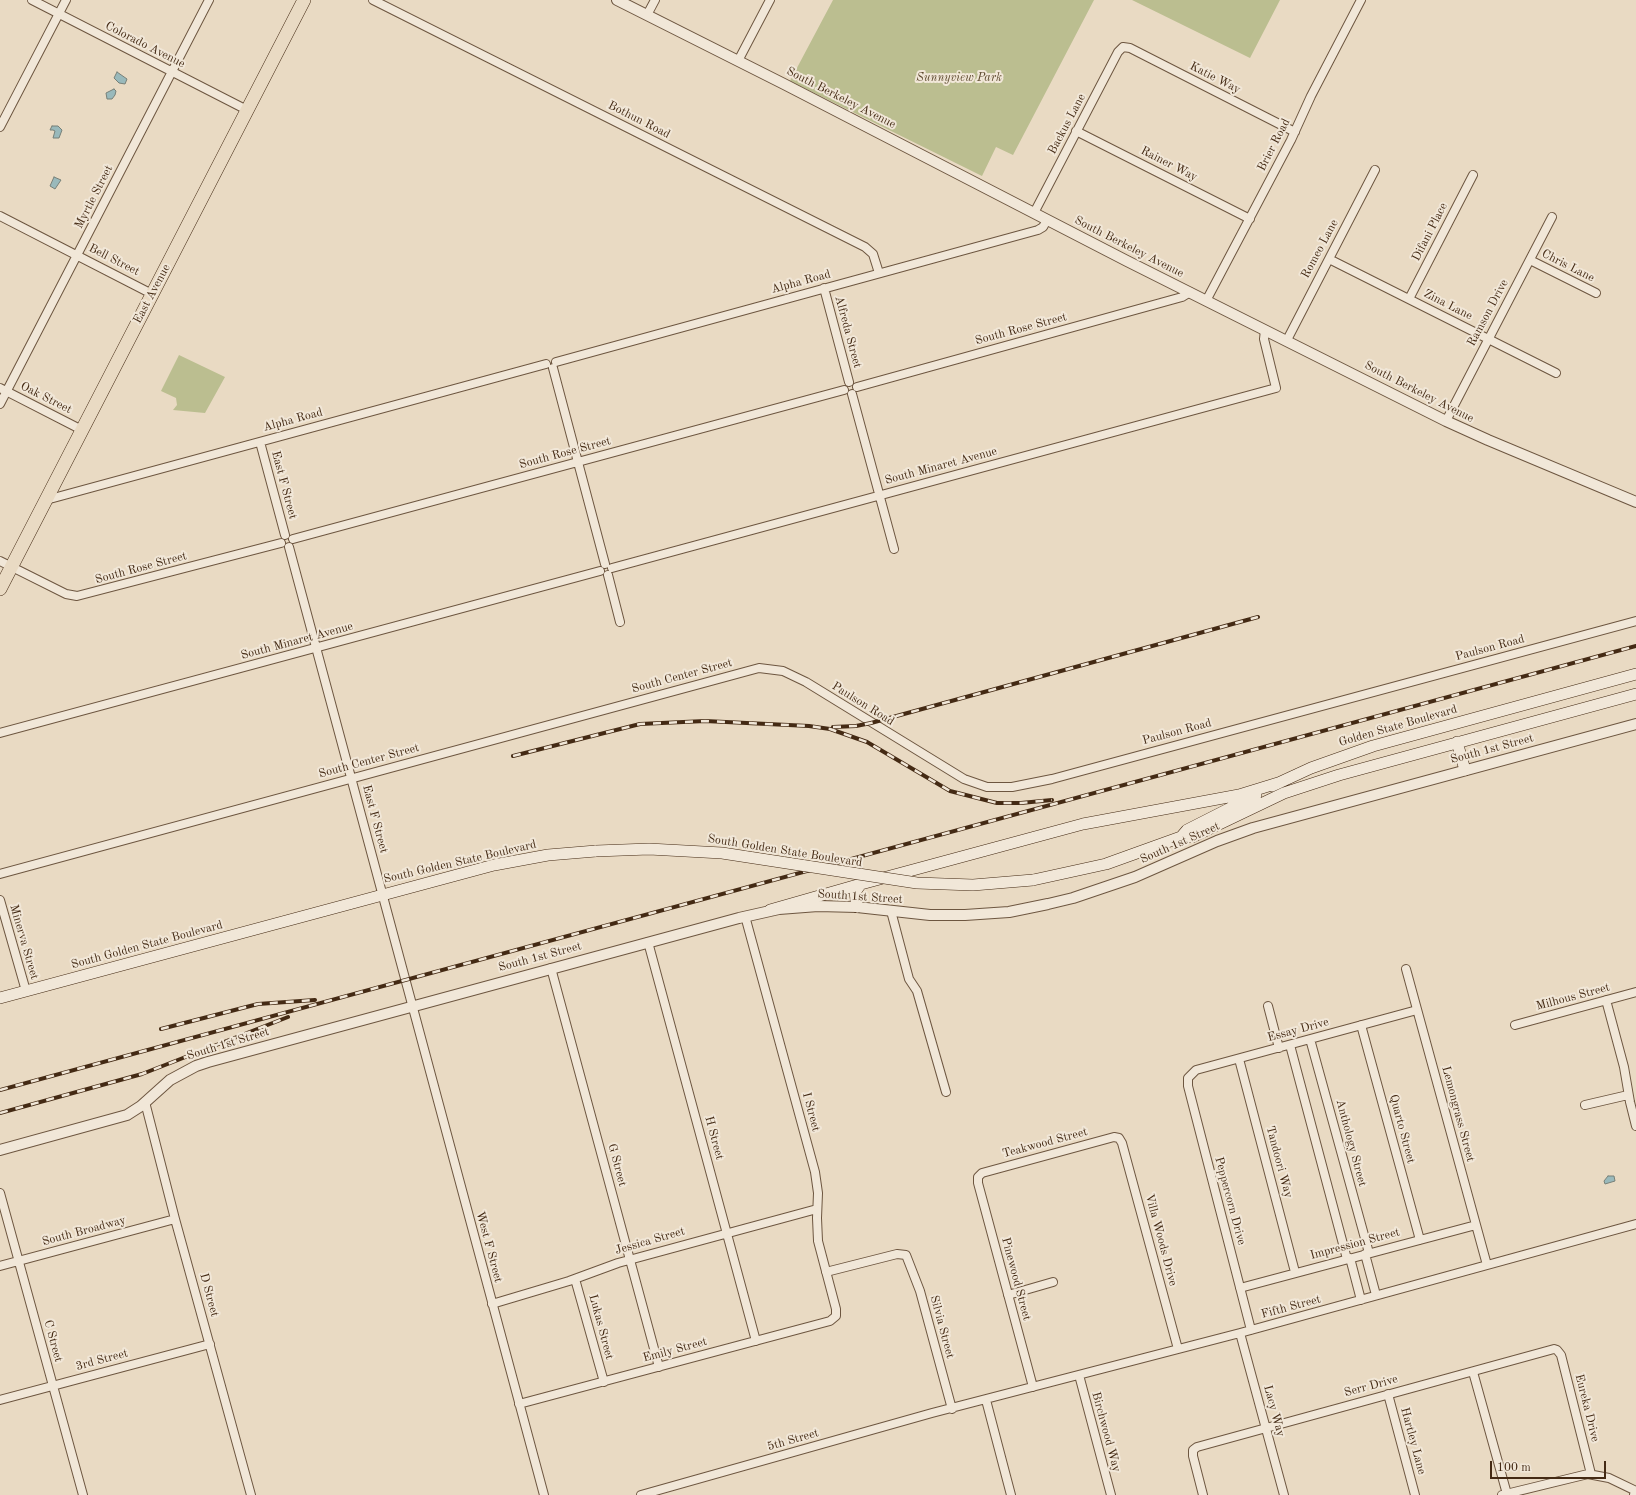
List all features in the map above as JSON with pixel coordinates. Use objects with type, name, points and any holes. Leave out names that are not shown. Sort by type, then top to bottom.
[{"type":"main road","name":"East Avenue","points":[[0,589],[6,564],[46,500],[304,0]]},
{"type":"main road","name":"Golden State Boulevard","points":[[1181,837],[1187,830],[1278,783],[1324,762],[1373,746],[1636,674]]},
{"type":"main road","name":"Golden State Boulevard","points":[[1033,880],[1106,864],[1181,837],[1192,837],[1241,812],[1302,787],[1457,742],[1636,694]]},
{"type":"main road","points":[[1457,742],[1465,770]]},
{"type":"main road","points":[[770,910],[1082,824],[1239,794],[1278,783]]},
{"type":"main road","name":"South Golden State Boulevard","points":[[0,998],[382,894],[510,862],[555,854],[649,849],[722,853],[917,883],[967,885],[1033,880]]},
{"type":"main road","points":[[856,907],[855,892],[861,884]]},
{"type":"street","name":"Colorado Avenue","points":[[32,0],[248,110]]},
{"type":"street","points":[[0,127],[66,0]]},
{"type":"street","name":"Myrtle Street","points":[[0,404],[3,390],[77,255],[209,0]]},
{"type":"street","name":"Bothun Road","points":[[374,0],[865,247],[873,254],[879,273]]},
{"type":"street","name":"South Berkeley Avenue","points":[[617,0],[738,60],[1206,301],[1287,340],[1446,421],[1636,502]]},
{"type":"street","points":[[647,15],[655,0]]},
{"type":"street","points":[[738,60],[770,0]]},
{"type":"street","name":"Brier Road","points":[[1206,301],[1295,132],[1361,0]]},
{"type":"street","name":"Katie Way","points":[[1123,47],[1130,48],[1295,132]]},
{"type":"street","name":"Backus Lane","points":[[1034,213],[1118,52],[1123,47]]},
{"type":"street","name":"Rainer Way","points":[[1076,131],[1250,219]]},
{"type":"street","name":"Romeo Lane","points":[[1287,340],[1375,170]]},
{"type":"street","name":"Difani Place","points":[[1409,299],[1473,175]]},
{"type":"street","name":"Bell Street","points":[[0,216],[152,294]]},
{"type":"street","name":"Ramson Drive","points":[[1446,421],[1552,217]]},
{"type":"street","name":"Alpha Road","points":[[46,500],[552,365],[824,288],[1038,230],[1043,227],[1047,220]]},
{"type":"street","name":"Zina Lane","points":[[1329,259],[1556,373]]},
{"type":"street","name":"Chris Lane","points":[[1530,260],[1596,293]]},
{"type":"street","name":"Alfreda Street","points":[[824,288],[849,382]]},
{"type":"street","name":"South Rose Street","points":[[857,386],[1182,297],[1190,292]]},
{"type":"street","name":"South Minaret Avenue","points":[[0,733],[1276,388],[1264,339],[1265,330]]},
{"type":"street","points":[[552,365],[620,622]]},
{"type":"street","points":[[849,382],[855,383],[857,386],[856,392],[852,394],[848,394],[844,390],[846,384],[849,382]]},
{"type":"street","name":"Oak Street","points":[[3,390],[82,430]]},
{"type":"street","name":"South Rose Street","points":[[293,540],[844,390]]},
{"type":"street","points":[[852,394],[894,549]]},
{"type":"street","name":"East F Street","points":[[260,442],[285,535]]},
{"type":"street","points":[[285,535],[289,535],[293,540],[293,543],[289,547],[285,547],[281,543],[281,539],[285,535]]},
{"type":"street","name":"South Rose Street","points":[[6,564],[66,594],[77,596],[281,543]]},
{"type":"street","name":"East F Street","points":[[289,547],[412,1006]]},
{"type":"street","name":"Paulson Road","points":[[745,671],[767,668],[791,674],[958,776],[987,787],[1012,787],[1059,776],[1636,621]]},
{"type":"street","name":"South Center Street","points":[[0,874],[745,671]]},
{"type":"street","name":"South 1st Street","points":[[0,1150],[121,1118],[145,1102],[170,1080],[201,1064],[745,916],[770,910],[818,906],[856,907],[892,911],[965,915],[1009,912],[1048,904],[1080,896],[1135,877],[1240,832],[1636,724]]},
{"type":"street","name":"Minerva Street","points":[[0,900],[26,991]]},
{"type":"street","points":[[892,911],[909,979],[917,991],[946,1092]]},
{"type":"street","name":"I Street","points":[[745,916],[815,1172],[818,1193],[818,1241],[836,1309],[836,1316]]},
{"type":"street","name":"H Street","points":[[648,942],[756,1341]]},
{"type":"street","name":"G Street","points":[[551,968],[659,1367]]},
{"type":"street","name":"Lemongrass Street","points":[[1406,969],[1487,1265]]},
{"type":"street","name":"Milhous Street","points":[[1516,1025],[1636,992]]},
{"type":"street","points":[[1606,1000],[1624,1067],[1628,1095],[1636,1126]]},
{"type":"street","name":"West F Street","points":[[412,1006],[544,1495]]},
{"type":"street","points":[[1268,1006],[1279,1048]]},
{"type":"street","name":"Essay Drive","points":[[1188,1078],[1196,1070],[1417,1010]]},
{"type":"street","name":"Quarto Street","points":[[1361,1025],[1420,1240]]},
{"type":"street","name":"Anthology Street","points":[[1310,1039],[1367,1253],[1369,1270],[1376,1296]]},
{"type":"street","points":[[1290,1045],[1348,1258],[1361,1300]]},
{"type":"street","name":"Tandoori Way","points":[[1239,1058],[1295,1272]]},
{"type":"street","name":"Peppercorn Drive","points":[[1188,1078],[1188,1086],[1251,1330]]},
{"type":"street","points":[[1585,1105],[1628,1095]]},
{"type":"street","name":"D Street","points":[[145,1102],[175,1219],[251,1495]]},
{"type":"street","name":"Teakwood Street","points":[[978,1177],[982,1173],[1114,1137],[1119,1138]]},
{"type":"street","name":"Villa Woods Drive","points":[[1119,1138],[1122,1143],[1178,1349]]},
{"type":"street","name":"Pinewood Street","points":[[978,1177],[978,1183],[1033,1387]]},
{"type":"street","name":"C Street","points":[[0,1193],[82,1495]]},
{"type":"street","name":"Jessica Street","points":[[492,1304],[575,1279],[630,1259],[817,1209]]},
{"type":"street","name":"South Broadway","points":[[0,1266],[175,1219]]},
{"type":"street","name":"Fifth Street","points":[[952,1409],[1240,1333],[1636,1224]]},
{"type":"street","name":"Impression Street","points":[[1240,1288],[1295,1272],[1476,1225]]},
{"type":"street","name":"Silvia Street","points":[[826,1272],[897,1254],[904,1254],[908,1258],[920,1291],[952,1409]]},
{"type":"street","points":[[1354,1274],[1369,1270]]},
{"type":"street","name":"Lukas Street","points":[[575,1279],[604,1382]]},
{"type":"street","points":[[1008,1295],[1053,1282]]},
{"type":"street","name":"Emily Street","points":[[520,1404],[830,1321],[836,1316]]},
{"type":"street","name":"Lacy Way","points":[[1240,1333],[1284,1495]]},
{"type":"street","name":"3rd Street","points":[[0,1400],[210,1344]]},
{"type":"street","name":"Serr Drive","points":[[1204,1495],[1193,1456],[1193,1450],[1197,1447],[1550,1350],[1557,1350]]},
{"type":"street","name":"Eureka Drive","points":[[1557,1350],[1561,1355],[1591,1474]]},
{"type":"street","points":[[1473,1372],[1504,1494],[1591,1474],[1609,1478],[1636,1493]]},
{"type":"street","name":"Birchwood Way","points":[[1078,1375],[1111,1495]]},
{"type":"street","name":"Hartley Lane","points":[[1388,1394],[1415,1495]]},
{"type":"street","points":[[986,1400],[1011,1495]]},
{"type":"street","name":"5th Street","points":[[642,1495],[952,1409]]},
{"type":"green space","name":"Sunnyview Park","points":[[833,0],[1094,0],[1013,155],[996,147],[982,176],[790,81]]},
{"type":"green space","points":[[1132,0],[1280,0],[1250,58]]},
{"type":"green space","points":[[179,355],[225,377],[205,413],[173,410],[177,405],[176,398],[161,391]]},
{"type":"water","points":[[117,72],[127,79],[125,84],[119,83],[114,78]]},
{"type":"water","points":[[114,89],[116,91],[115,95],[112,99],[107,99],[106,93]]},
{"type":"water","points":[[52,126],[58,126],[62,130],[59,138],[53,138],[55,131],[50,130]]},
{"type":"water","points":[[54,177],[61,180],[55,189],[50,186]]},
{"type":"water","points":[[1608,1176],[1614,1176],[1615,1181],[1605,1184],[1604,1181]]},
{"type":"railway","points":[[833,727],[856,726],[871,723],[1258,617]]},
{"type":"railway","points":[[0,1090],[1636,646]]},
{"type":"railway","points":[[513,756],[640,724],[705,721],[809,726],[830,729],[867,742],[950,791],[997,803],[1021,803],[1052,800]]},
{"type":"railway","points":[[161,1029],[258,1004],[315,1000]]},
{"type":"railway","points":[[0,1113],[142,1074],[288,1017]]}]
